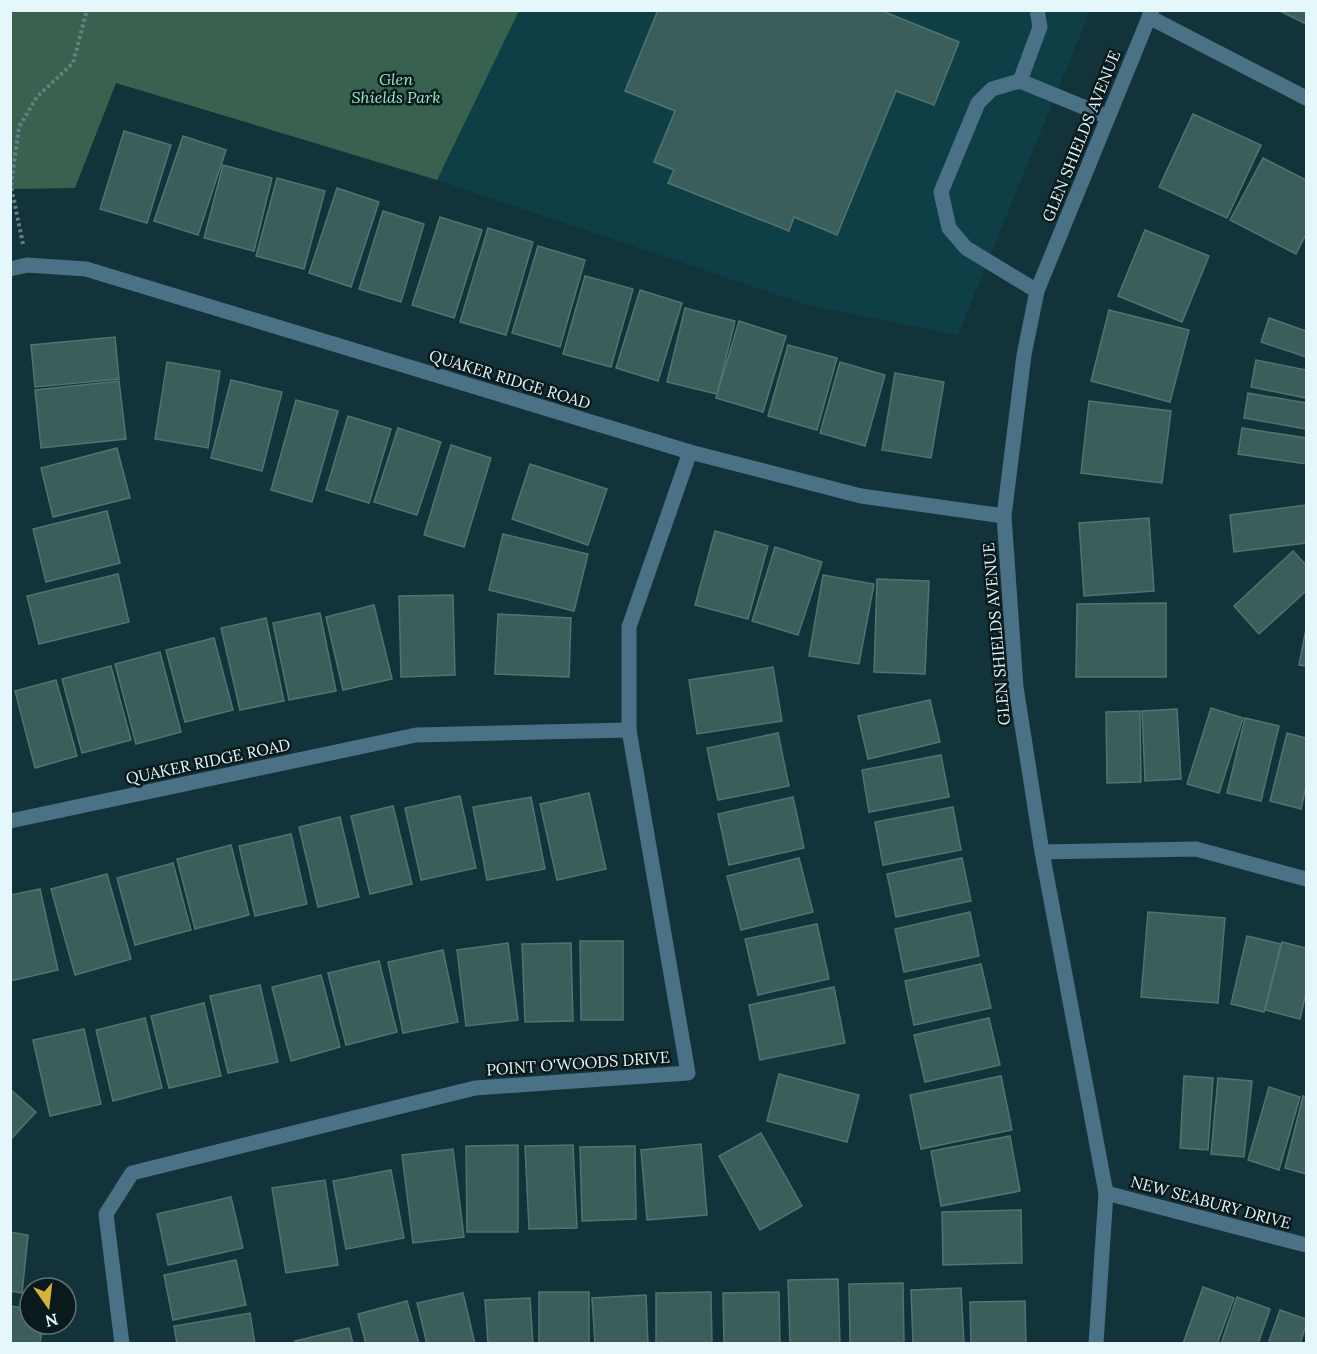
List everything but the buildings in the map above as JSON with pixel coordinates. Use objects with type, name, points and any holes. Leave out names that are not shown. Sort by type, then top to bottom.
[{"type":"street","points":[[1020,81],[1040,27],[1037,10]]},
{"type":"street","points":[[1150,14],[1306,98]]},
{"type":"street","name":"GLEN SHIELDS AVENUE","points":[[1096,1344],[1106,1193],[1042,852],[1016,687],[1004,516],[1024,355],[1037,291],[1150,14]]},
{"type":"street","points":[[1037,291],[966,248],[949,228],[941,192],[978,103],[992,89],[1020,81],[1108,117]]},
{"type":"street","name":"QUAKER RIDGE ROAD","points":[[10,269],[27,265],[86,269],[690,452],[861,496],[1004,516]]},
{"type":"street","name":"POINT O'WOODS DRIVE","points":[[122,1344],[106,1214],[132,1173],[475,1088],[688,1073],[629,730],[629,627],[690,452]]},
{"type":"street","name":"QUAKER RIDGE ROAD","points":[[10,821],[416,735],[629,730]]},
{"type":"street","points":[[1042,852],[1196,849],[1306,879]]},
{"type":"street","name":"NEW SEABURY DRIVE","points":[[1106,1193],[1306,1245]]},
{"type":"path","points":[[27,265],[11,186],[19,127],[37,97],[73,63],[87,10]]},
{"type":"shaded area","points":[[519,11],[1090,11],[958,335],[810,306],[437,180]]},
{"type":"green space","name":"Glen Shields Park","points":[[10,11],[519,11],[437,180],[116,83],[75,188],[11,189]]}]
